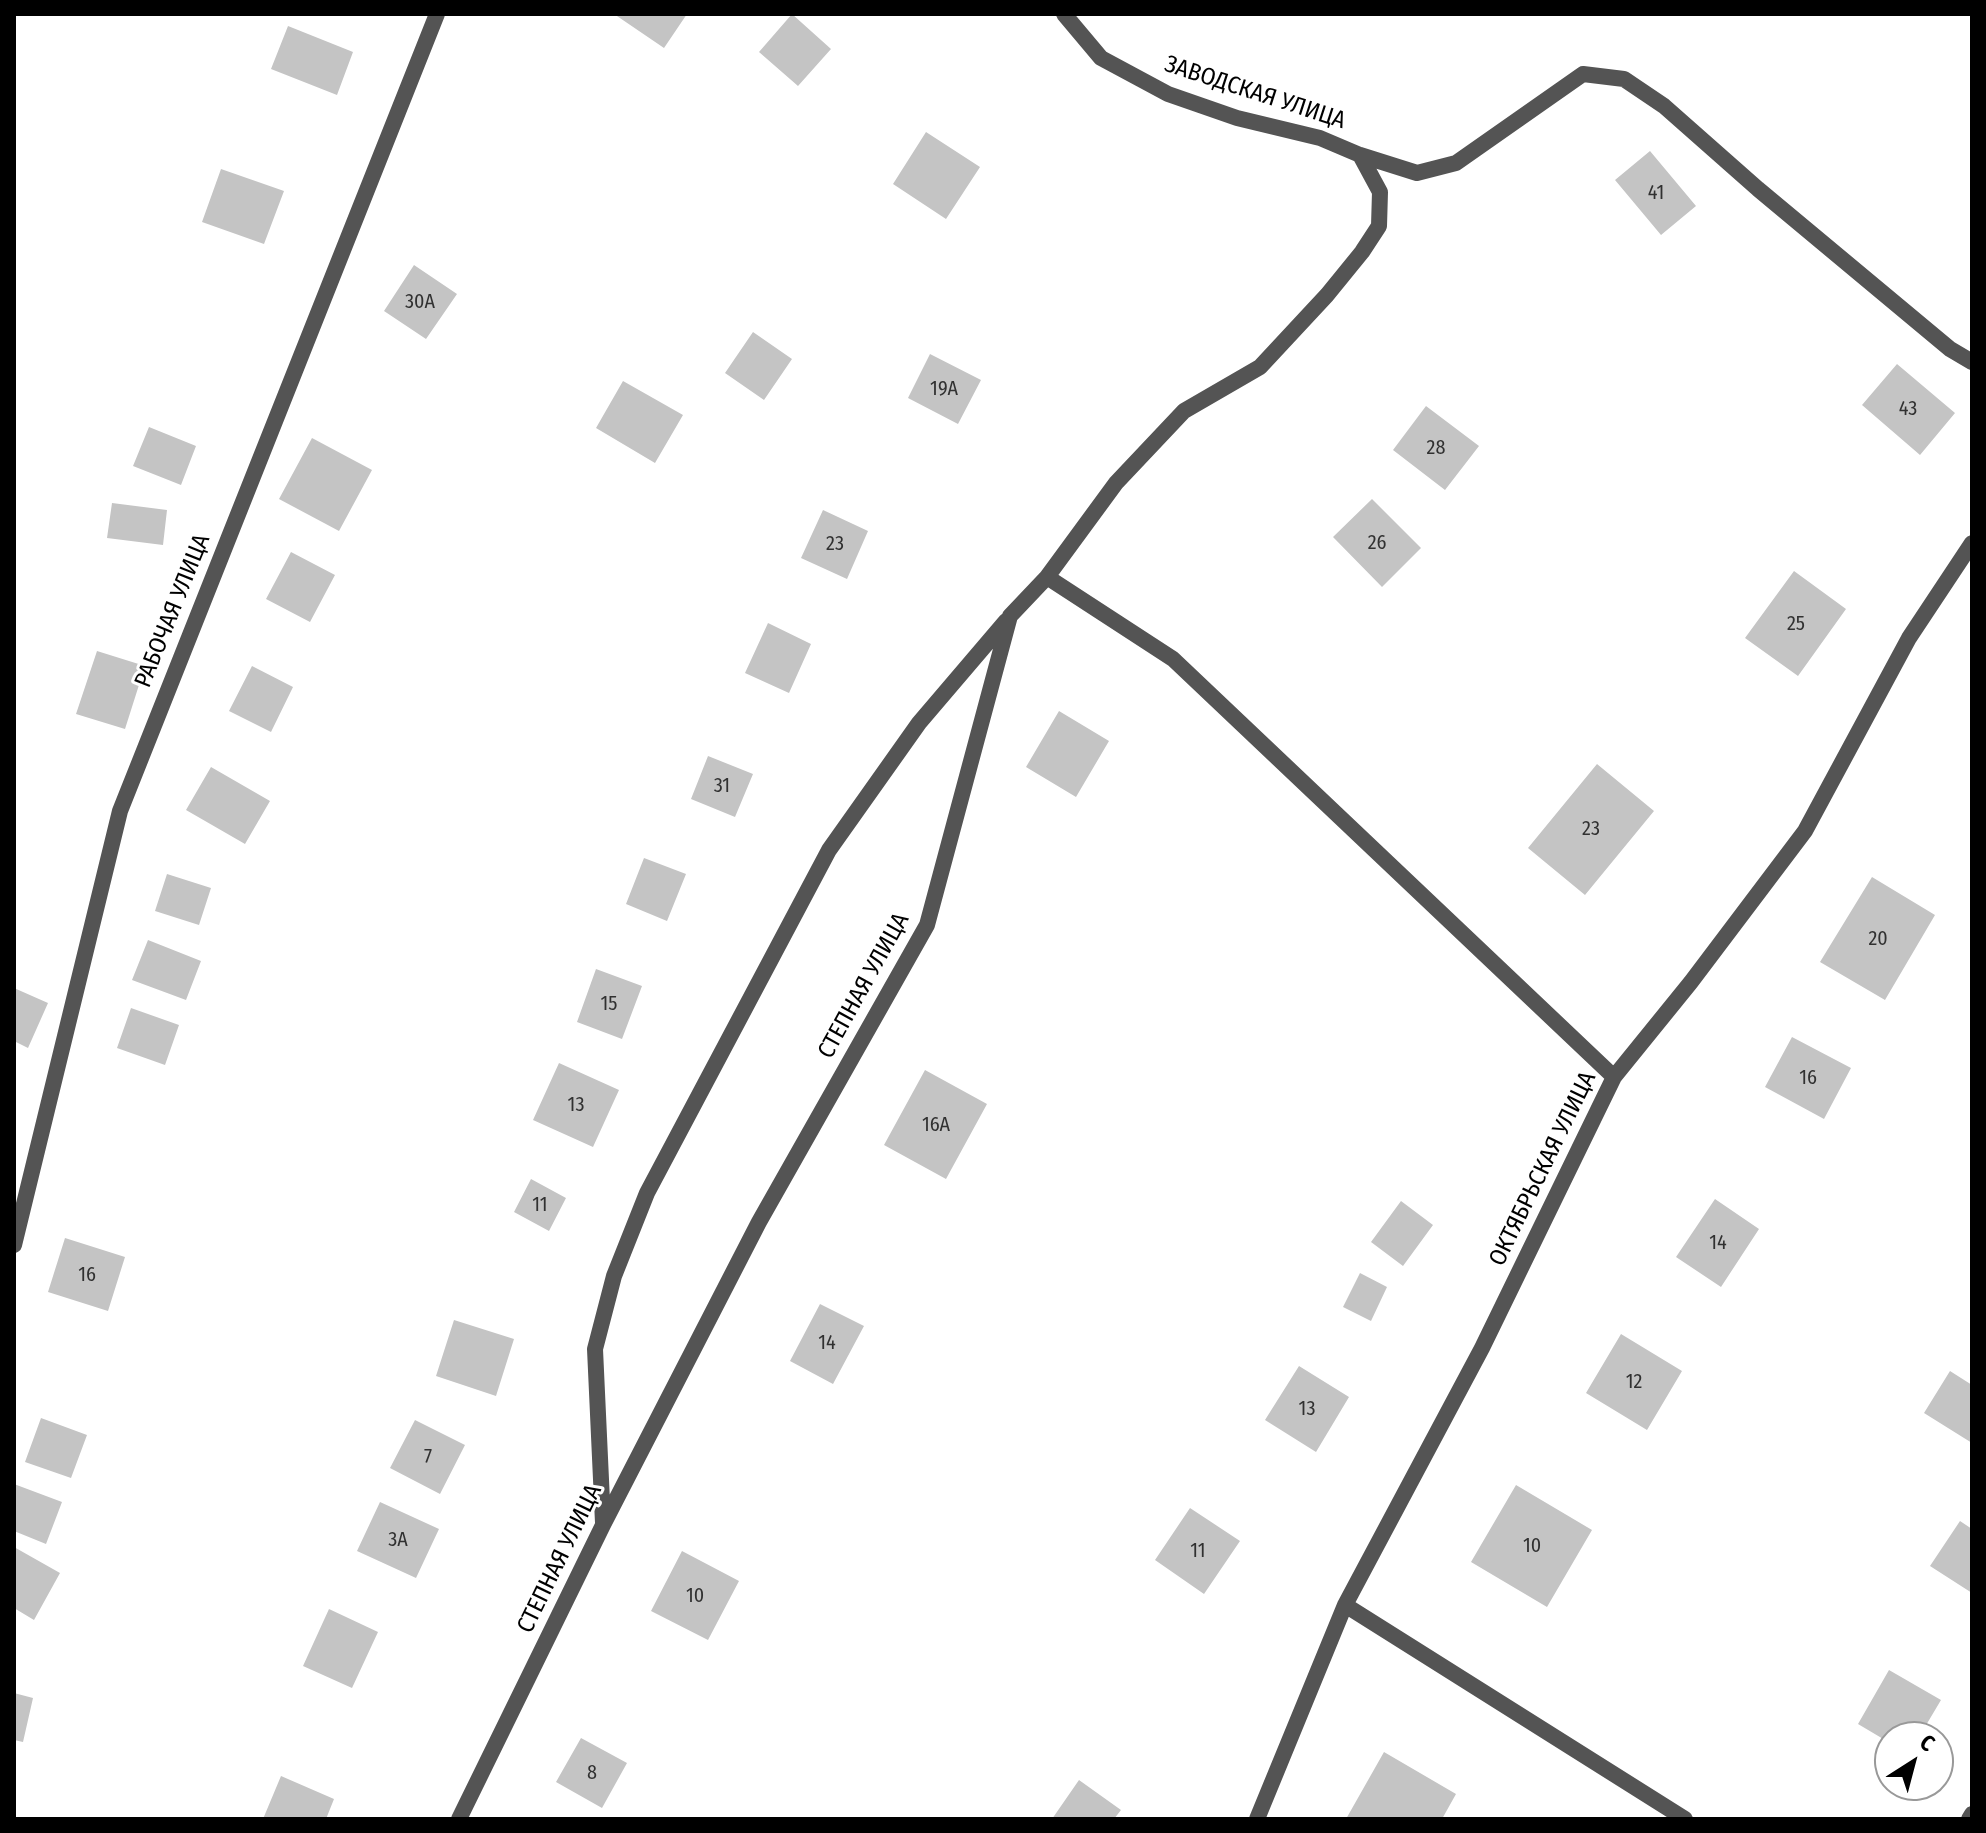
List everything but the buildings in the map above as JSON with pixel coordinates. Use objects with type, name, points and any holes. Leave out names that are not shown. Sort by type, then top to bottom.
[{"type":"street","name":"РАБОЧАЯ УЛИЦА","points":[[14,1245],[120,811],[437,14]]},
{"type":"street","name":"ЗАВОДСКАЯ УЛИЦА","points":[[1064,14],[1101,58],[1168,94],[1237,118],[1320,138],[1360,155],[1417,173],[1456,163],[1583,74],[1624,79],[1664,106],[1950,349],[1972,362]]},
{"type":"street","name":"СТЕПНАЯ УЛИЦА","points":[[459,1819],[603,1525],[759,1222],[927,925],[1010,616],[1047,577],[1116,483],[1184,411],[1260,367],[1362,252],[1379,226],[1380,192],[1360,155]]},
{"type":"street","name":"ОКТЯБРЬСКАЯ УЛИЦА","points":[[1257,1819],[1345,1605],[1482,1348],[1614,1077],[1691,982],[1805,831],[1909,638],[1972,543]]},
{"type":"street","points":[[1047,577],[1173,659],[1614,1077]]},
{"type":"street","points":[[603,1525],[595,1349],[614,1276],[647,1193],[829,850],[919,723],[1010,616]]},
{"type":"street","points":[[1345,1605],[1685,1819]]},
{"type":"street","points":[[1969,1819],[1972,1814]]}]
